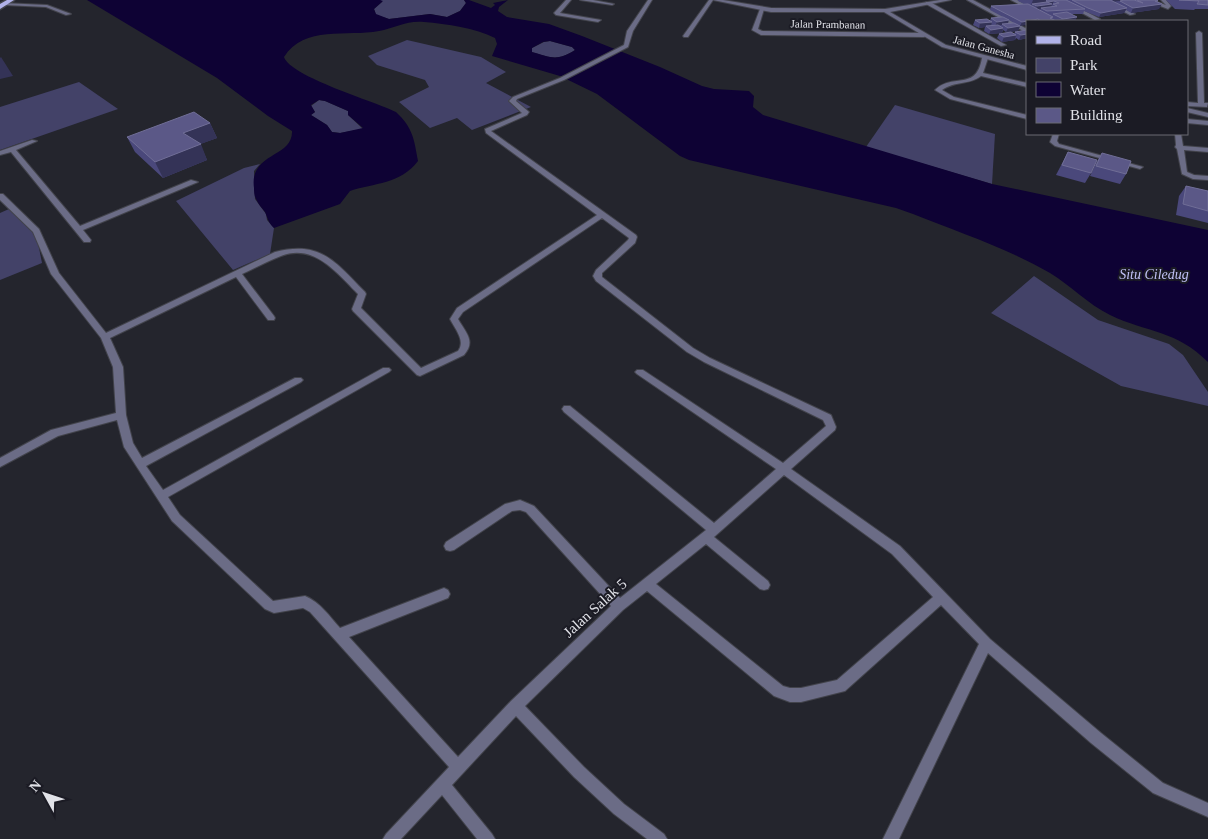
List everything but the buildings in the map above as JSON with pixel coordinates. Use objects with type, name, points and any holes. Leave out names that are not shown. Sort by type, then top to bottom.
[{"type":"main road","points":[[2,6],[11,0]]},
{"type":"street","points":[[569,0],[557,12],[558,14],[598,20]]},
{"type":"street","points":[[582,0],[612,4]]},
{"type":"street","points":[[105,337],[289,250],[308,250],[326,260],[362,294],[356,309],[420,373],[461,353],[466,348],[466,342],[454,319],[460,310],[602,215],[488,132],[488,130],[525,114],[526,112],[512,101],[514,98],[562,79],[622,48],[628,42],[630,31],[650,0]]},
{"type":"street","points":[[686,36],[710,0]]},
{"type":"street","points":[[715,0],[762,9],[886,11],[949,0]]},
{"type":"street","points":[[968,0],[1026,29]]},
{"type":"street","points":[[1013,0],[1052,20]]},
{"type":"street","points":[[1060,0],[1098,19]]},
{"type":"street","points":[[1102,0],[1132,14]]},
{"type":"street","points":[[1147,0],[1168,8],[1169,6],[1164,0]]},
{"type":"street","points":[[928,3],[1003,45]]},
{"type":"street","points":[[2,6],[47,6],[68,14]]},
{"type":"street","name":"Jalan Prambanan","points":[[762,9],[755,30],[762,34],[924,35]]},
{"type":"street","name":"Jalan Ganesha","points":[[886,11],[944,46],[1026,68]]},
{"type":"street","points":[[1188,104],[1205,105],[1198,48],[1199,33]]},
{"type":"street","points":[[1198,48],[1208,50]]},
{"type":"street","points":[[985,58],[980,74],[974,79],[943,86],[938,90],[952,98],[1026,117]]},
{"type":"street","points":[[980,74],[1026,85]]},
{"type":"street","points":[[1188,110],[1208,115]]},
{"type":"street","points":[[1188,121],[1208,123]]},
{"type":"street","points":[[1056,135],[1054,142],[1056,145],[1140,166]]},
{"type":"street","points":[[1178,135],[1178,147],[1184,173],[1193,177],[1208,178]]},
{"type":"street","points":[[0,153],[34,141]]},
{"type":"street","points":[[1178,147],[1208,150]]},
{"type":"street","points":[[12,149],[88,240]]},
{"type":"street","points":[[79,229],[194,182]]},
{"type":"street","points":[[0,196],[36,231],[55,274],[105,337],[118,367],[121,415],[128,444],[176,518],[269,606],[274,607],[304,602],[314,608],[458,767]]},
{"type":"street","name":"Jalan Salak 5","points":[[391,839],[516,706],[619,606],[710,533],[831,426],[827,418],[690,350],[598,279],[599,272],[632,241],[632,237],[602,215]]},
{"type":"street","points":[[238,274],[270,318]]},
{"type":"street","points":[[161,496],[386,370]]},
{"type":"street","points":[[640,372],[782,468],[896,550],[986,643],[1059,707],[1158,788],[1208,810]]},
{"type":"street","points":[[140,464],[298,380]]},
{"type":"street","points":[[567,410],[710,533],[764,585]]},
{"type":"street","points":[[0,463],[55,433],[121,415]]},
{"type":"street","points":[[450,546],[509,507],[520,505],[530,510],[619,606]]},
{"type":"street","points":[[647,584],[778,691],[790,695],[840,686],[942,597]]},
{"type":"street","points":[[338,634],[444,594]]},
{"type":"street","points":[[891,839],[986,643]]},
{"type":"street","points":[[516,706],[579,772],[619,809],[659,839]]},
{"type":"street","points":[[443,785],[487,839]]},
{"type":"green space","points":[[380,0],[464,0],[466,3],[460,11],[447,17],[430,14],[389,19],[376,15],[374,9],[382,2]]},
{"type":"green space","points":[[407,40],[481,57],[506,72],[486,83],[531,107],[472,130],[457,118],[430,128],[399,102],[429,87],[425,80],[377,65],[368,56]]},
{"type":"green space","points":[[550,41],[572,47],[575,50],[558,57],[549,57],[531,52],[532,48]]},
{"type":"green space","points":[[79,82],[118,109],[0,150],[0,107]]},
{"type":"green space","points":[[319,100],[348,111],[348,115],[363,129],[340,133],[332,132],[327,125],[311,115],[315,112],[311,106]]},
{"type":"green space","points":[[895,105],[995,134],[992,184],[866,147]]},
{"type":"green space","points":[[260,164],[254,171],[255,199],[274,228],[270,254],[233,270],[176,201],[244,168]]},
{"type":"green space","points":[[9,209],[36,233],[42,263],[0,280],[0,213]]},
{"type":"green space","points":[[1034,276],[1098,320],[1169,344],[1183,355],[1208,392],[1208,406],[1121,386],[991,313]]},
{"type":"water","name":"Situ Ciledug","points":[[87,0],[380,0],[383,1],[374,9],[376,14],[389,19],[430,14],[447,17],[460,11],[466,3],[464,0],[491,8],[495,5],[493,3],[508,0],[499,7],[498,11],[507,17],[549,24],[660,67],[702,86],[714,89],[749,91],[754,96],[753,107],[763,115],[992,184],[1208,230],[1208,362],[1185,344],[1173,338],[1124,321],[1102,311],[1058,278],[1034,264],[965,234],[896,208],[689,160],[680,156],[597,94],[560,76],[492,56],[497,44],[495,38],[470,29],[442,24],[412,22],[367,33],[314,36],[303,40],[293,47],[284,57],[290,65],[317,80],[396,112],[406,123],[412,134],[418,161],[404,174],[387,182],[350,191],[340,204],[274,228],[255,198],[254,176],[264,161],[286,146],[292,131],[268,116],[217,78]],"holes":[[[550,41],[572,47],[575,50],[558,57],[549,57],[532,52],[532,48],[543,42]],[[319,100],[348,111],[348,115],[363,128],[340,133],[332,132],[327,125],[311,115],[315,112],[311,105]]]}]
